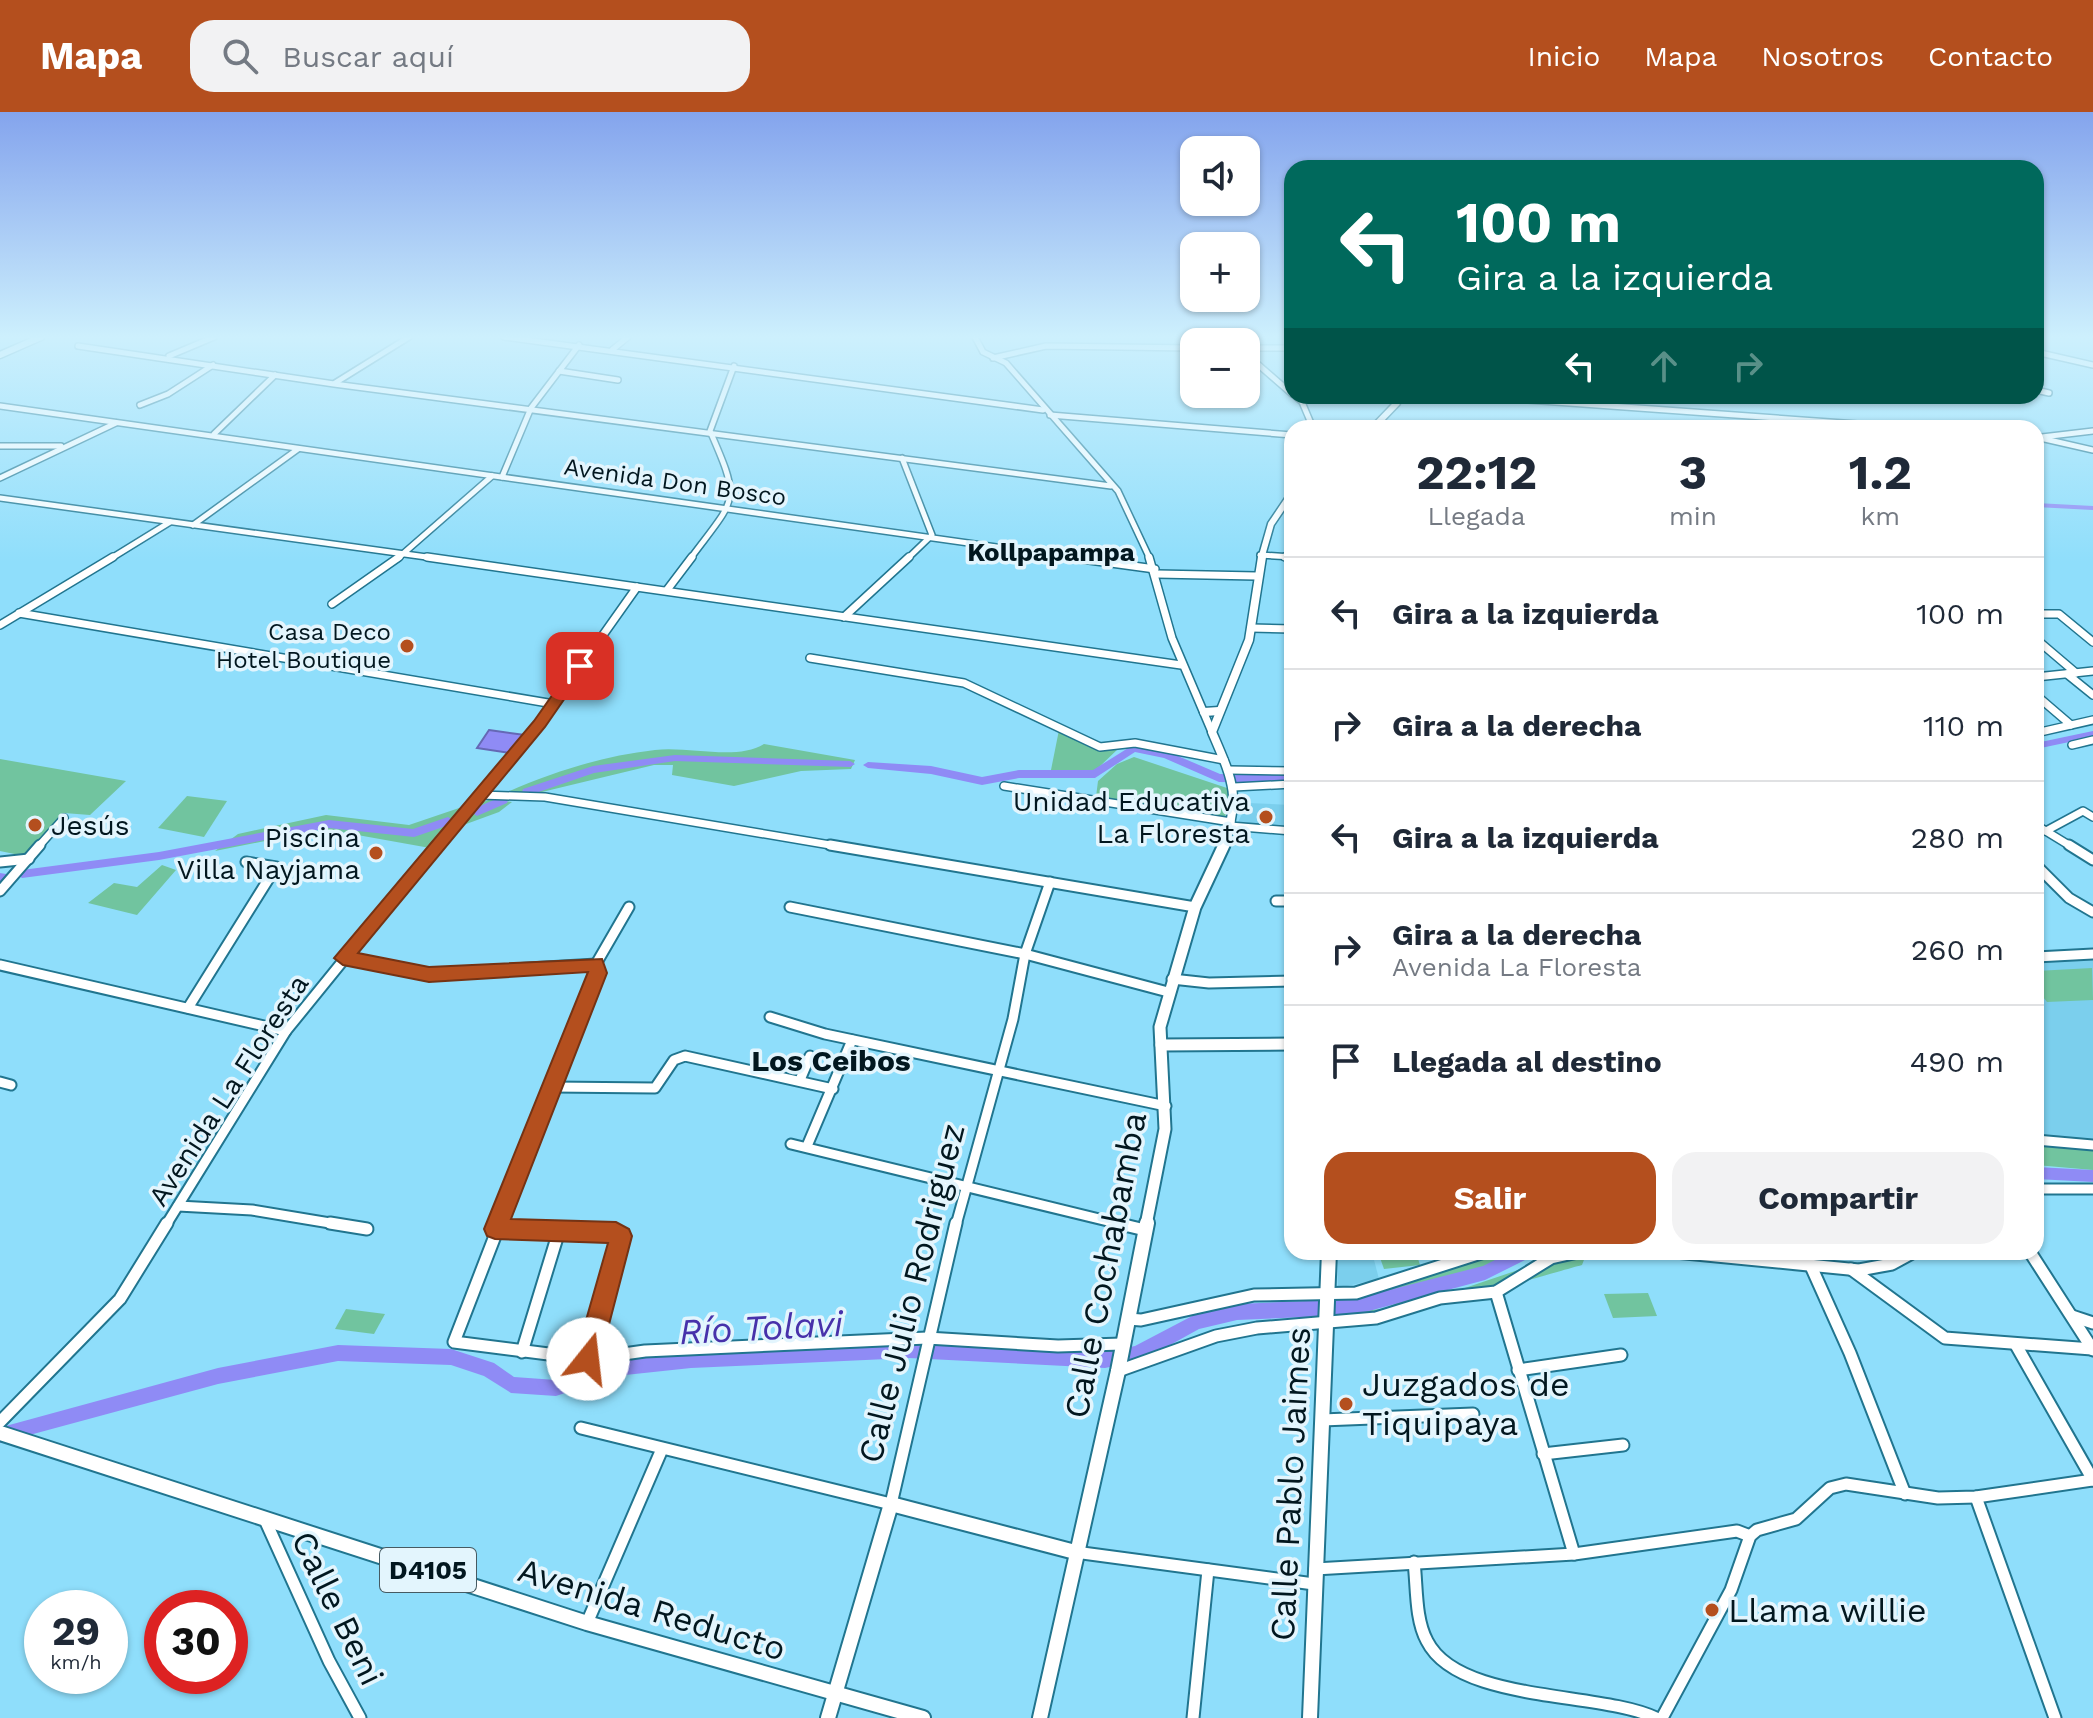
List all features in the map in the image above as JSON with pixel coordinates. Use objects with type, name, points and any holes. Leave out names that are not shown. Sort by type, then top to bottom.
[{"type":"main road","points":[[1232,779],[1212,732],[1251,628],[1260,555],[1284,512]]},
{"type":"main road","points":[[1204,712],[1219,711]]},
{"type":"main road","name":"Calle Cochabamba","points":[[1040,1718],[1120,1357],[1167,1106],[1160,1027],[1195,907],[1231,824],[1232,779]]},
{"type":"main road","points":[[1161,1045],[1284,1044]]},
{"type":"main road","name":"Calle Pablo Jaimes","points":[[1310,1718],[1329,1260]]},
{"type":"main road","name":"Avenida Reducto","points":[[0,1433],[266,1522],[412,1564],[587,1623],[923,1718]]},
{"type":"main road","points":[[891,1504],[1075,1552]]},
{"type":"main road","name":"Calle Julio Rodriguez","points":[[828,1718],[891,1504]]},
{"type":"street","name":"Avenida Don Bosco","points":[[41,412],[932,535],[1156,571],[1256,576]]},
{"type":"street","points":[[214,434],[237,412]]},
{"type":"street","points":[[502,477],[529,412]]},
{"type":"street","points":[[562,412],[1111,486]]},
{"type":"street","points":[[667,590],[729,508],[732,481],[710,431],[717,412]]},
{"type":"street","points":[[1046,412],[1118,491],[1156,571],[1181,665],[1212,732]]},
{"type":"street","points":[[1693,412],[1803,420]]},
{"type":"street","points":[[1050,415],[1284,434]]},
{"type":"street","points":[[0,478],[116,423]]},
{"type":"street","points":[[2044,437],[2093,431]]},
{"type":"street","points":[[2044,439],[2093,450]]},
{"type":"street","points":[[0,446],[66,446]]},
{"type":"street","points":[[193,525],[298,449]]},
{"type":"street","points":[[844,617],[932,535],[902,458]]},
{"type":"street","points":[[332,604],[403,554],[492,476]]},
{"type":"street","points":[[0,498],[1181,665]]},
{"type":"street","points":[[0,625],[172,521]]},
{"type":"street","points":[[1260,555],[1284,556]]},
{"type":"street","name":"Avenida La Floresta","points":[[0,1422],[120,1299],[286,1031],[554,704],[637,587]]},
{"type":"street","points":[[19,613],[554,704]]},
{"type":"street","points":[[2044,614],[2059,614],[2093,641]]},
{"type":"street","points":[[1251,628],[1284,629]]},
{"type":"street","points":[[2044,647],[2093,695]]},
{"type":"street","points":[[810,658],[964,683],[1100,747],[1135,743],[1224,760]]},
{"type":"street","points":[[2044,676],[2093,671]]},
{"type":"street","points":[[2044,702],[2071,725]]},
{"type":"street","points":[[2044,731],[2093,720]]},
{"type":"street","points":[[2072,745],[2093,740]]},
{"type":"street","points":[[1232,779],[1284,772]]},
{"type":"street","points":[[1232,779],[1284,783]]},
{"type":"street","points":[[1004,786],[1284,830]]},
{"type":"street","points":[[480,795],[545,797],[1195,907]]},
{"type":"street","points":[[2093,817],[2083,811],[2046,831],[2093,860]]},
{"type":"street","points":[[0,891],[64,818]]},
{"type":"street","points":[[0,862],[29,859]]},
{"type":"street","points":[[188,1008],[276,867],[246,862]]},
{"type":"street","points":[[2044,873],[2069,898],[2093,912]]},
{"type":"street","name":"Calle Julio Rodriguez","points":[[891,1504],[925,1347],[965,1188],[1023,977],[1025,954],[1050,882]]},
{"type":"street","points":[[1276,901],[1284,901]]},
{"type":"street","points":[[629,907],[596,964],[598,973],[495,1229],[454,1342],[588,1359],[645,1351],[1058,1346],[1120,1357],[1328,1307],[1356,1293],[1459,1260]]},
{"type":"street","points":[[790,907],[1025,954],[1168,992]]},
{"type":"street","points":[[2044,957],[2093,954]]},
{"type":"street","points":[[343,958],[429,974],[596,964]]},
{"type":"street","points":[[0,965],[286,1031]]},
{"type":"street","points":[[1172,979],[1209,983],[1284,981]]},
{"type":"street","points":[[770,1017],[852,1040],[1167,1106]]},
{"type":"street","points":[[807,1146],[852,1040]]},
{"type":"street","points":[[552,1087],[655,1088],[674,1060],[685,1056],[833,1089]]},
{"type":"street","points":[[800,1080],[810,1056]]},
{"type":"street","points":[[0,1082],[11,1085]]},
{"type":"street","points":[[2044,1141],[2093,1145]]},
{"type":"street","points":[[791,1144],[1145,1230]]},
{"type":"street","points":[[2044,1189],[2093,1189]]},
{"type":"street","points":[[178,1206],[252,1210],[367,1229]]},
{"type":"street","points":[[495,1229],[616,1233],[621,1236],[588,1359]]},
{"type":"street","points":[[522,1352],[559,1231]]},
{"type":"street","points":[[1127,1319],[1141,1320],[1254,1295],[1376,1318],[1440,1298],[1496,1292],[1548,1260]]},
{"type":"street","points":[[1765,1260],[1851,1269],[1892,1264],[1899,1260]]},
{"type":"street","points":[[2035,1260],[2092,1350]]},
{"type":"street","points":[[1810,1264],[1850,1353],[1905,1494]]},
{"type":"street","points":[[1851,1269],[1945,1338],[2092,1350]]},
{"type":"street","points":[[1496,1292],[1574,1554]]},
{"type":"street","points":[[2072,1316],[2093,1323]]},
{"type":"street","points":[[1414,1562],[1428,1643],[1442,1662],[1483,1682],[1635,1708],[1659,1718],[1731,1590],[1750,1536],[1757,1530],[1796,1519],[1830,1488],[1846,1484],[1905,1494],[1976,1497],[2093,1480],[2016,1345]]},
{"type":"street","points":[[1518,1370],[1621,1355]]},
{"type":"street","points":[[1322,1420],[1473,1414]]},
{"type":"street","points":[[581,1428],[891,1504]]},
{"type":"street","points":[[1543,1454],[1623,1445]]},
{"type":"street","points":[[587,1623],[662,1449]]},
{"type":"street","points":[[1976,1497],[2055,1718]]},
{"type":"street","name":"Calle Beni","points":[[266,1522],[329,1661],[360,1718]]},
{"type":"street","points":[[1075,1552],[1208,1570],[1314,1576],[1414,1562],[1574,1554],[1737,1531],[1750,1536]]},
{"type":"street","points":[[1193,1718],[1208,1570]]},
{"type":"shaded area","points":[[489,730],[525,735],[510,753],[477,748]]},
{"type":"shaded area","name":"Unidad Educativa La Floresta","points":[[1248,803],[1284,805],[1284,827],[1238,822],[1243,812],[1250,812]]},
{"type":"shaded area","points":[[2093,959],[2093,1141],[2044,1137],[2044,961]]},
{"type":"shaded area","points":[[1337,1260],[1374,1260],[1379,1279],[1338,1288]]},
{"type":"green space","points":[[1059,730],[1099,749],[1119,748],[1096,770],[1051,770]]},
{"type":"green space","points":[[764,744],[855,760],[851,769],[801,771],[734,786],[672,775],[673,765],[654,765],[542,792],[503,794],[559,772],[616,756],[668,749],[740,752]]},
{"type":"green space","points":[[1134,757],[1230,789],[1225,819],[1096,797],[1098,781],[1117,764]]},
{"type":"green space","points":[[0,759],[126,781],[90,815],[64,813],[24,856],[0,851]]},
{"type":"green space","points":[[187,796],[227,801],[204,837],[158,828]]},
{"type":"green space","points":[[491,799],[512,802],[499,812],[458,827],[475,805]]},
{"type":"green space","points":[[465,806],[430,848],[324,829],[215,851],[238,834],[326,815],[409,825]]},
{"type":"green space","points":[[162,865],[176,870],[137,915],[88,903],[114,883],[137,887]]},
{"type":"green space","points":[[2092,968],[2093,1000],[2047,1002],[2044,998],[2044,971]]},
{"type":"green space","points":[[2044,1144],[2093,1148],[2093,1170],[2044,1166]]},
{"type":"green space","points":[[1381,1260],[1418,1260],[1420,1265],[1384,1269]]},
{"type":"green space","points":[[1502,1260],[1484,1271],[1354,1304],[1336,1305],[1474,1262]]},
{"type":"green space","points":[[1535,1260],[1584,1260],[1582,1265],[1415,1308],[1352,1316],[1334,1312],[1384,1309],[1409,1297],[1462,1289],[1530,1266]]},
{"type":"green space","points":[[1648,1293],[1657,1316],[1613,1318],[1604,1294]]},
{"type":"green space","points":[[346,1309],[385,1314],[374,1334],[335,1329]]},
{"type":"waterway","points":[[2044,505],[2093,508]]},
{"type":"waterway","points":[[2044,744],[2093,734]]},
{"type":"waterway","points":[[868,765],[931,770],[982,781],[1019,774],[1095,774],[1133,748],[1167,755],[1219,778],[1284,779]]},
{"type":"waterway","points":[[527,792],[593,770],[675,758],[850,764]]},
{"type":"waterway","points":[[477,812],[503,800]]},
{"type":"waterway","points":[[22,874],[159,856],[329,824],[414,833],[448,821]]},
{"type":"waterway","name":"Río Tolavi","points":[[2044,1173],[2093,1176]]},
{"type":"waterway","name":"Río Tolavi","points":[[2,1435],[218,1376],[338,1353],[451,1357],[488,1369],[511,1385],[556,1388],[616,1368],[691,1360],[909,1350],[1105,1360],[1137,1354],[1196,1322],[1237,1312],[1354,1307],[1485,1273],[1510,1260]]},
{"type":"place","name":"Casa Deco Hotel Boutique","points":[[407,646]]},
{"type":"place","name":"Unidad Educativa La Floresta","points":[[1266,817]]},
{"type":"place","name":"Jesús","points":[[35,825]]},
{"type":"place","name":"Piscina Villa Nayjama","points":[[376,853]]},
{"type":"place","name":"Juzgados de Tiquipaya","points":[[1346,1404]]},
{"type":"place","name":"Llama willie","points":[[1712,1610]]},
{"type":"district","name":"Kollpapampa","points":[[1051,552]]},
{"type":"district","name":"Los Ceibos","points":[[831,1061]]},
{"type":"route","points":[[580,666],[540,724],[343,958],[450,975],[596,964],[598,973],[495,1229],[616,1233],[621,1236],[588,1359]]}]
